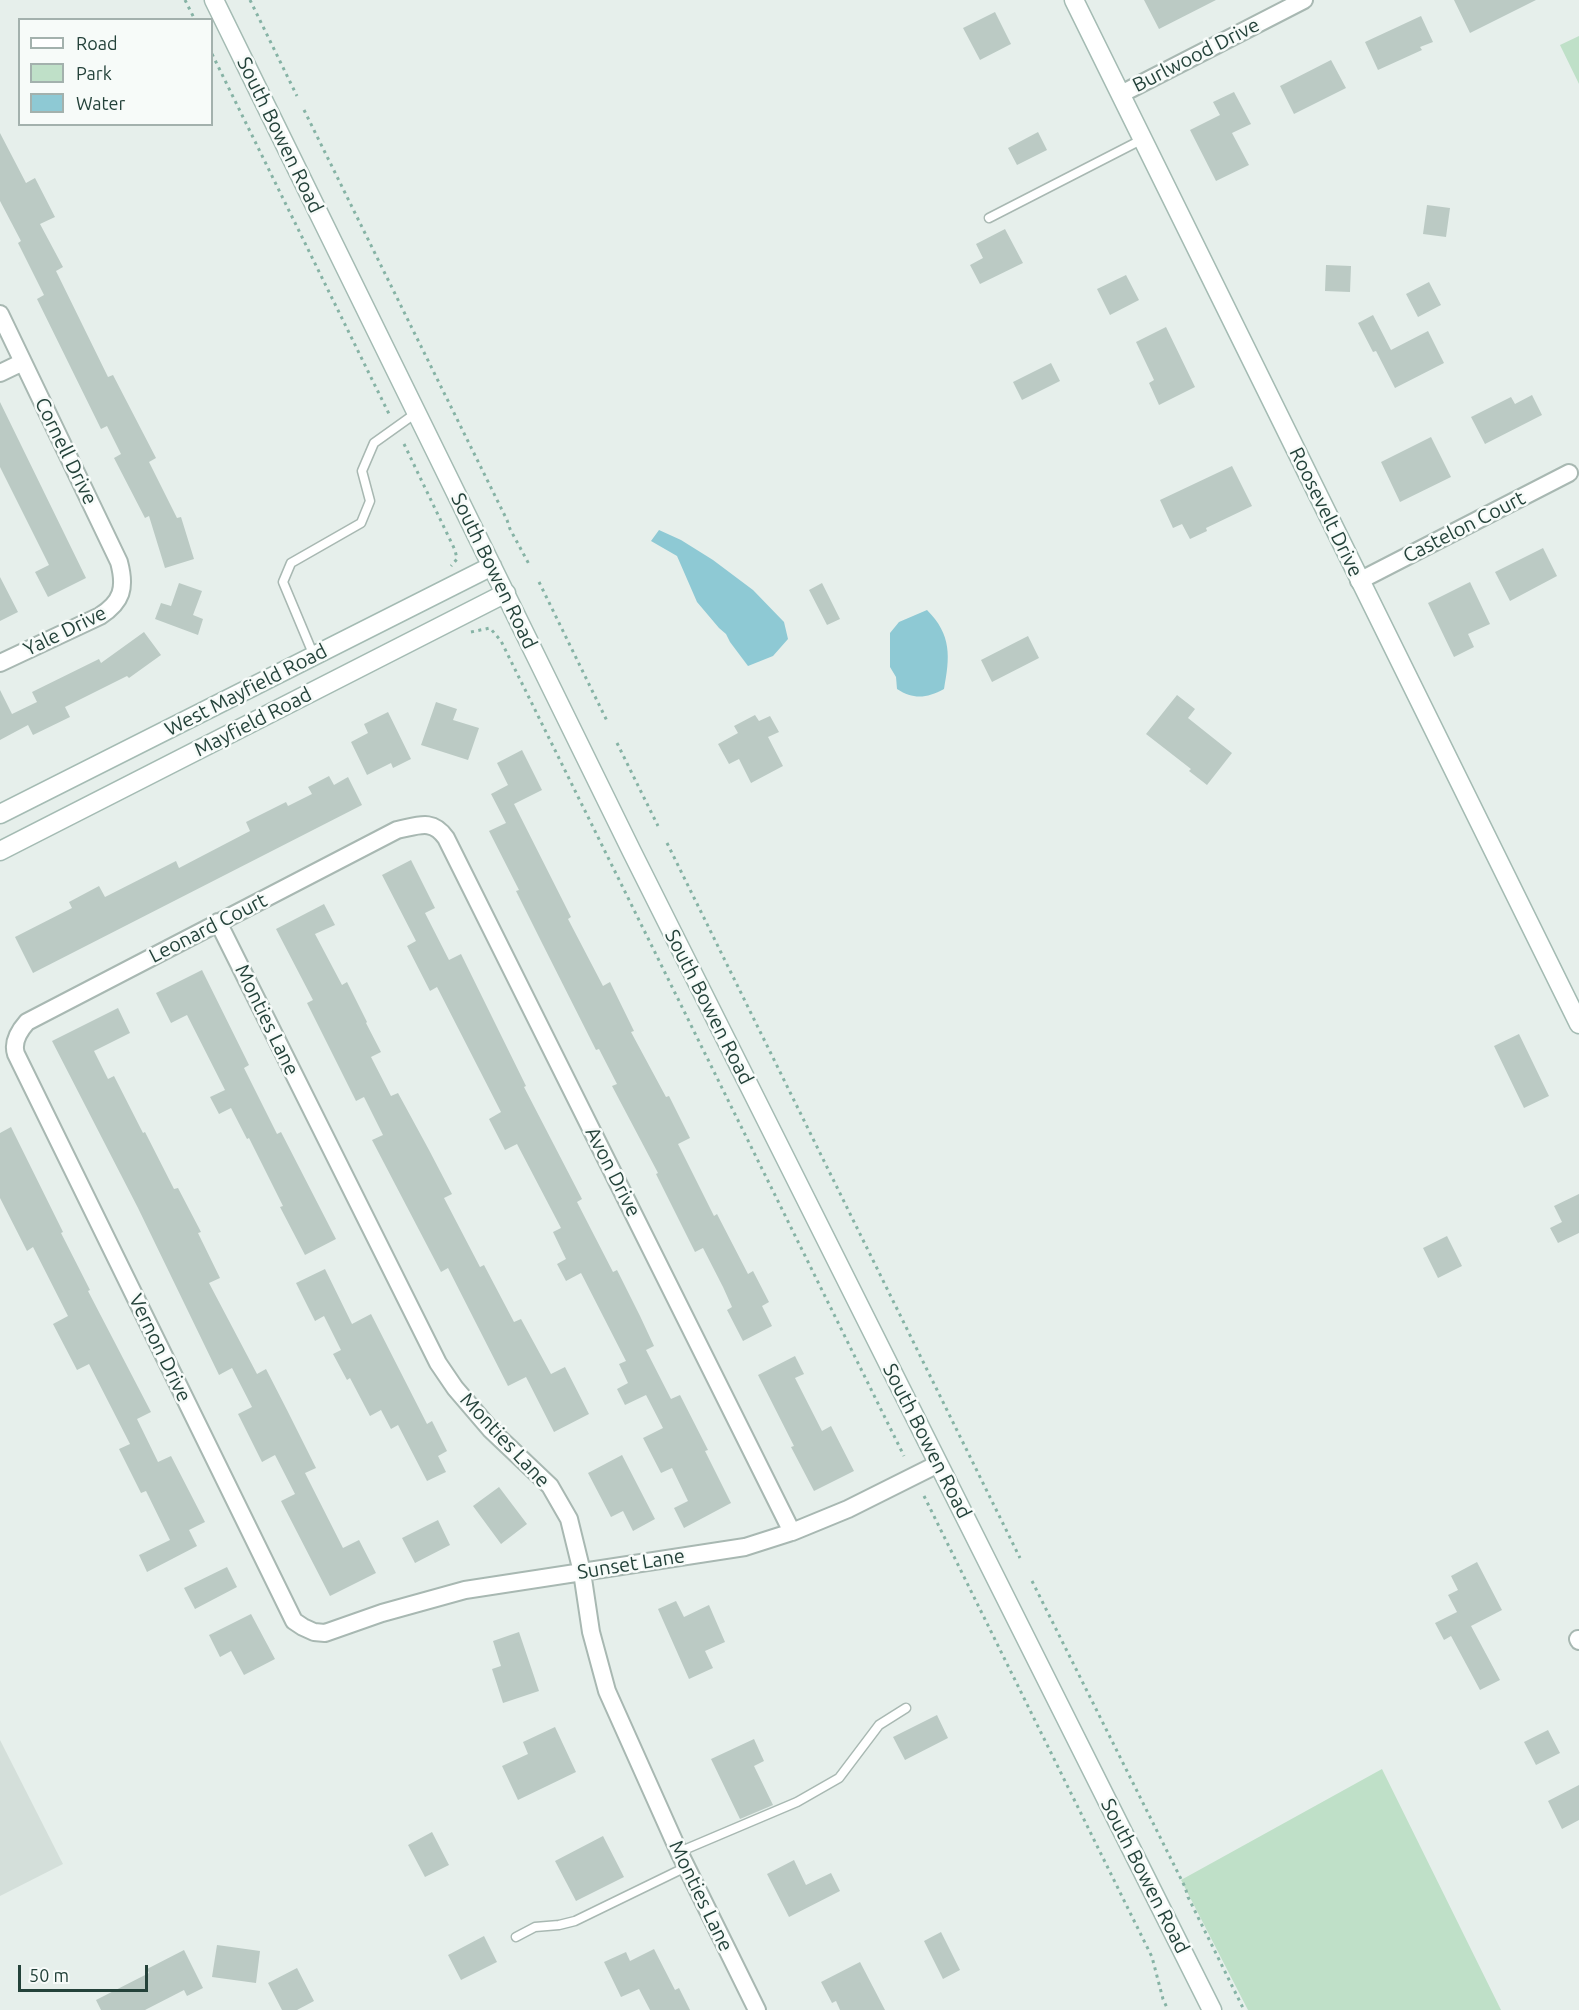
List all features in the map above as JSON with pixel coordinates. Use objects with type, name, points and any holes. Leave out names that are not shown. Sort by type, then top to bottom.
[{"type":"main road","name":"South Bowen Road","points":[[214,0],[632,852],[1212,2010]]},
{"type":"main road","name":"Roosevelt Drive","points":[[1074,0],[1579,1024]]},
{"type":"main road","name":"West Mayfield Road","points":[[0,814],[492,566]]},
{"type":"main road","name":"Mayfield Road","points":[[0,851],[506,593]]},
{"type":"street","name":"Burlwood Drive","points":[[1121,94],[1304,0]]},
{"type":"street","name":"Cornell Drive","points":[[0,314],[119,562],[123,576],[121,591]]},
{"type":"street","points":[[0,373],[23,362]]},
{"type":"street","name":"Castelon Court","points":[[1359,581],[1569,473]]},
{"type":"street","name":"Yale Drive","points":[[0,663],[100,616],[115,607],[121,591]]},
{"type":"street","name":"Leonard Court","points":[[16,1054],[14,1049],[18,1032],[27,1022],[397,831],[423,824]]},
{"type":"street","name":"Avon Drive","points":[[423,824],[440,829],[446,838],[792,1532]]},
{"type":"street","name":"Monties Lane","points":[[218,922],[438,1363],[455,1388],[491,1430],[550,1486],[568,1519],[582,1572],[591,1632],[607,1691],[683,1860],[757,2010]]},
{"type":"street","name":"Vernon Drive","points":[[16,1054],[294,1621],[314,1632]]},
{"type":"street","name":"Sunset Lane","points":[[314,1632],[325,1633],[382,1613],[465,1590],[745,1547],[792,1532],[848,1509],[938,1464]]},
{"type":"lane","points":[[989,218],[1143,138]]},
{"type":"lane","points":[[314,656],[283,582],[291,563],[362,523],[370,501],[362,471],[374,443],[417,413]]},
{"type":"lane","points":[[516,1937],[535,1927],[559,1926],[575,1921],[683,1860],[839,1778],[879,1725],[906,1708]]},
{"type":"path","points":[[185,0],[194,18]]},
{"type":"path","points":[[250,0],[297,96]]},
{"type":"path","points":[[213,56],[391,417]]},
{"type":"path","points":[[304,110],[530,566]]},
{"type":"path","points":[[404,444],[455,550],[457,559]]},
{"type":"path","points":[[538,582],[608,723]]},
{"type":"path","points":[[490,628],[501,641],[904,1456]]},
{"type":"path","points":[[617,743],[658,826]]},
{"type":"path","points":[[667,843],[1020,1558]]},
{"type":"path","points":[[924,1496],[1152,1957],[1168,2010]]},
{"type":"path","points":[[1032,1581],[1244,2010]]},
{"type":"shaded area","points":[[0,1740],[63,1864],[0,1896]]},
{"type":"green space","points":[[1579,36],[1579,84],[1560,45]]},
{"type":"green space","points":[[1382,1769],[1501,2010],[1248,2010],[1181,1880]]},
{"type":"water","points":[[659,530],[681,540],[713,560],[753,590],[784,622],[788,639],[773,656],[748,666],[726,634],[697,602],[677,556],[651,541]]},
{"type":"water","points":[[927,610],[941,628],[947,647],[944,689],[926,696],[909,695],[897,689],[896,677],[890,667],[890,633],[899,622]]},
{"type":"building","points":[[1144,0],[1216,0],[1159,29]]},
{"type":"building","points":[[1454,0],[1536,0],[1470,33]]},
{"type":"building","points":[[995,12],[1011,44],[980,60],[963,28]]},
{"type":"building","points":[[1421,16],[1433,42],[1420,47],[1422,50],[1378,70],[1365,42]]},
{"type":"building","points":[[1331,60],[1346,88],[1294,114],[1280,86]]},
{"type":"building","points":[[1234,92],[1251,124],[1232,133],[1249,165],[1216,181],[1190,130],[1220,115],[1213,102]]},
{"type":"building","points":[[1038,132],[1047,150],[1017,165],[1008,148]]},
{"type":"building","points":[[0,133],[26,183],[35,178],[55,217],[40,224],[63,267],[56,271],[108,377],[113,375],[156,458],[149,462],[177,518],[181,517],[194,559],[165,568],[149,516],[145,518],[114,458],[121,454],[107,426],[101,429],[37,299],[44,295],[18,243],[21,241],[0,201]]},
{"type":"building","points":[[1427,205],[1450,208],[1446,237],[1423,234]]},
{"type":"building","points":[[1005,229],[1023,263],[980,284],[970,265],[983,258],[976,244]]},
{"type":"building","points":[[1326,265],[1351,266],[1350,292],[1325,291]]},
{"type":"building","points":[[1126,275],[1139,300],[1110,315],[1097,289]]},
{"type":"building","points":[[1429,282],[1441,305],[1418,317],[1406,294]]},
{"type":"building","points":[[1373,315],[1391,350],[1428,331],[1444,363],[1395,388],[1358,323]]},
{"type":"building","points":[[1166,327],[1195,387],[1159,405],[1149,383],[1154,380],[1136,342]]},
{"type":"building","points":[[1051,363],[1060,381],[1022,400],[1013,382]]},
{"type":"building","points":[[1532,395],[1542,415],[1485,444],[1471,417],[1511,397],[1515,404]]},
{"type":"building","points":[[0,402],[86,578],[48,597],[35,572],[49,565],[0,467]]},
{"type":"building","points":[[1431,437],[1451,477],[1400,502],[1381,462]]},
{"type":"building","points":[[1232,466],[1252,506],[1206,528],[1207,531],[1190,539],[1182,524],[1173,528],[1160,500]]},
{"type":"building","points":[[1543,548],[1557,576],[1510,601],[1495,572]]},
{"type":"building","points":[[0,577],[18,612],[0,621]]},
{"type":"building","points":[[1470,582],[1490,624],[1468,634],[1474,647],[1454,657],[1428,603]]},
{"type":"building","points":[[179,583],[202,591],[193,615],[203,619],[198,635],[155,619],[161,603],[171,606]]},
{"type":"building","points":[[822,583],[840,619],[827,625],[809,590]]},
{"type":"building","points":[[144,632],[161,655],[129,678],[127,676],[65,707],[70,717],[33,735],[28,725],[0,740],[0,690],[12,714],[37,702],[32,692],[99,659],[101,663]]},
{"type":"building","points":[[1028,636],[1039,658],[992,682],[981,660]]},
{"type":"building","points":[[1177,695],[1195,709],[1188,718],[1232,753],[1207,785],[1189,771],[1191,769],[1146,734]]},
{"type":"building","points":[[436,702],[457,709],[453,720],[479,728],[468,760],[421,745]]},
{"type":"building","points":[[388,712],[411,759],[393,768],[391,763],[367,775],[351,742],[368,733],[364,724]]},
{"type":"building","points":[[755,715],[759,721],[770,716],[779,732],[768,737],[783,766],[751,783],[739,759],[729,764],[718,744],[738,733],[734,726]]},
{"type":"building","points":[[522,750],[542,790],[514,804],[571,917],[568,919],[603,986],[610,982],[634,1031],[631,1032],[666,1097],[669,1096],[690,1138],[678,1144],[714,1216],[717,1214],[748,1274],[753,1271],[769,1302],[762,1306],[772,1326],[743,1341],[727,1310],[732,1307],[723,1287],[703,1248],[695,1252],[656,1174],[658,1173],[612,1086],[617,1084],[599,1049],[596,1050],[516,891],[519,890],[489,831],[506,823],[491,794],[508,785],[497,763]]},
{"type":"building","points":[[329,776],[334,785],[348,777],[362,805],[33,973],[15,937],[72,908],[69,902],[99,886],[105,897],[176,861],[179,868],[250,831],[246,822],[286,802],[288,806],[312,794],[308,787]]},
{"type":"building","points":[[411,860],[435,908],[425,913],[449,960],[461,954],[526,1086],[524,1087],[582,1199],[577,1202],[613,1272],[617,1270],[640,1316],[654,1346],[646,1350],[671,1399],[680,1395],[708,1450],[705,1451],[731,1503],[684,1528],[674,1508],[688,1501],[672,1468],[661,1473],[643,1438],[663,1428],[646,1395],[625,1405],[617,1389],[628,1383],[619,1364],[626,1361],[581,1273],[566,1281],[557,1264],[566,1259],[553,1232],[561,1228],[517,1144],[505,1150],[489,1119],[501,1112],[437,987],[430,991],[407,946],[416,941],[382,875]]},
{"type":"building","points":[[324,904],[335,925],[315,934],[342,985],[347,982],[367,1022],[381,1052],[371,1057],[391,1096],[398,1093],[452,1194],[444,1198],[480,1267],[484,1265],[514,1322],[521,1319],[551,1374],[565,1367],[589,1414],[554,1432],[526,1377],[508,1386],[448,1268],[441,1272],[372,1140],[383,1135],[364,1097],[356,1101],[307,1003],[313,1000],[276,929]]},
{"type":"building","points":[[202,970],[249,1065],[244,1068],[277,1134],[281,1132],[336,1239],[305,1255],[280,1207],[283,1206],[249,1138],[247,1139],[231,1108],[219,1114],[210,1097],[225,1090],[187,1015],[171,1023],[156,993]]},
{"type":"building","points":[[118,1008],[130,1033],[94,1051],[108,1079],[114,1076],[174,1189],[178,1188],[201,1232],[198,1233],[220,1278],[209,1283],[257,1374],[266,1369],[287,1410],[316,1468],[305,1473],[343,1548],[359,1540],[376,1573],[330,1596],[281,1501],[295,1494],[275,1455],[262,1462],[238,1414],[252,1407],[232,1368],[219,1375],[138,1208],[52,1041]]},
{"type":"building","points":[[1519,1034],[1549,1096],[1524,1108],[1494,1046]]},
{"type":"building","points":[[11,1127],[63,1232],[61,1233],[90,1290],[88,1291],[151,1412],[137,1419],[158,1462],[171,1456],[205,1522],[189,1530],[197,1546],[147,1572],[139,1555],[170,1540],[146,1491],[141,1493],[119,1449],[130,1444],[89,1364],[77,1370],[53,1324],[68,1316],[33,1247],[27,1251],[0,1198],[0,1133]]},
{"type":"building","points":[[1579,1194],[1579,1233],[1558,1243],[1550,1228],[1562,1222],[1554,1206]]},
{"type":"building","points":[[1447,1236],[1462,1266],[1438,1278],[1423,1248]]},
{"type":"building","points":[[325,1269],[352,1324],[371,1314],[427,1424],[432,1421],[447,1451],[438,1456],[446,1472],[427,1481],[398,1425],[391,1429],[381,1410],[370,1416],[350,1378],[347,1380],[333,1354],[341,1350],[324,1316],[315,1321],[296,1283]]},
{"type":"building","points":[[795,1356],[804,1374],[795,1378],[822,1431],[831,1426],[854,1471],[814,1491],[758,1375]]},
{"type":"building","points":[[622,1455],[655,1519],[633,1531],[623,1511],[611,1517],[588,1473]]},
{"type":"building","points":[[499,1487],[527,1524],[501,1544],[473,1506]]},
{"type":"building","points":[[438,1520],[450,1545],[415,1563],[402,1538]]},
{"type":"building","points":[[1477,1562],[1502,1610],[1471,1626],[1500,1680],[1480,1690],[1451,1636],[1444,1640],[1435,1623],[1457,1612],[1448,1595],[1458,1590],[1451,1576]]},
{"type":"building","points":[[227,1567],[237,1587],[195,1609],[184,1588]]},
{"type":"building","points":[[676,1601],[684,1617],[709,1605],[725,1642],[705,1651],[713,1668],[689,1679],[658,1609]]},
{"type":"building","points":[[251,1614],[275,1659],[244,1675],[231,1651],[220,1657],[209,1635]]},
{"type":"building","points":[[519,1632],[539,1691],[503,1703],[492,1669],[501,1666],[493,1641]]},
{"type":"building","points":[[937,1715],[948,1738],[905,1760],[893,1737]]},
{"type":"building","points":[[555,1727],[576,1772],[518,1800],[502,1766],[528,1754],[523,1742]]},
{"type":"building","points":[[1548,1730],[1560,1753],[1536,1765],[1524,1742]]},
{"type":"building","points":[[754,1739],[764,1761],[754,1766],[773,1805],[740,1819],[711,1759]]},
{"type":"building","points":[[1579,1785],[1579,1820],[1562,1829],[1548,1801]]},
{"type":"building","points":[[432,1832],[449,1865],[425,1877],[408,1845]]},
{"type":"building","points":[[603,1836],[624,1877],[576,1901],[555,1861]]},
{"type":"building","points":[[794,1860],[806,1885],[831,1873],[840,1891],[789,1917],[767,1874]]},
{"type":"building","points":[[941,1932],[960,1970],[943,1979],[924,1941]]},
{"type":"building","points":[[484,1936],[497,1962],[461,1980],[448,1955]]},
{"type":"building","points":[[217,1945],[260,1951],[256,1983],[212,1977]]},
{"type":"building","points":[[654,1949],[675,1990],[679,1988],[690,2010],[650,2010],[639,1989],[621,1997],[604,1962],[626,1952],[630,1961]]},
{"type":"building","points":[[184,1950],[203,1988],[187,1996],[184,1990],[145,2010],[101,2010],[96,2000],[149,1973],[147,1969]]},
{"type":"building","points":[[860,1962],[885,2010],[840,2010],[836,2001],[832,2003],[821,1982]]},
{"type":"building","points":[[297,1968],[314,2001],[297,2010],[282,2010],[268,1983]]}]
